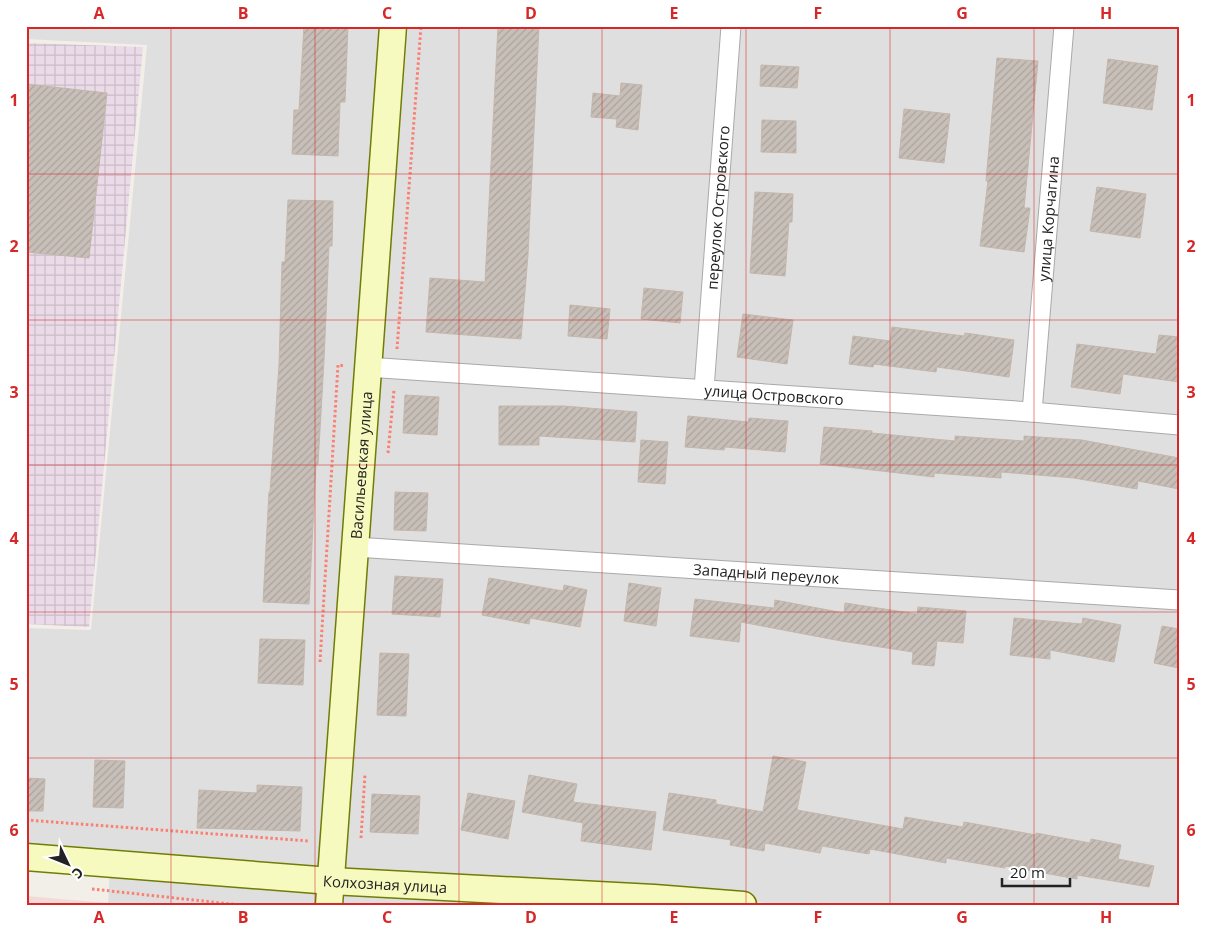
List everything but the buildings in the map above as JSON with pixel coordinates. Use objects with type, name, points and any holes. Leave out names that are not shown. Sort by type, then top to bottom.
[{"type":"main road","name":"Васильевская улица","points":[[330,893],[393,26]]},
{"type":"main road","name":"Колхозная улица","points":[[26,857],[330,893],[743,905]]},
{"type":"street","name":"переулок Островского","points":[[704,389],[731,26]]},
{"type":"street","name":"улица Корчагина","points":[[1032,412],[1064,26]]},
{"type":"street","name":"улица Островского","points":[[368,367],[1032,412],[1179,425]]},
{"type":"street","name":"Западный переулок","points":[[355,547],[1179,600]]},
{"type":"path","points":[[388,454],[421,26]]},
{"type":"path","points":[[361,838],[365,774]]},
{"type":"path","points":[[26,820],[309,841],[309,835]]},
{"type":"path","points":[[91,889],[240,905]]},
{"type":"shaded area","points":[[26,26],[387,26],[326,875],[26,848],[26,628],[91,630],[147,45],[26,39]]},
{"type":"shaded area","points":[[408,26],[1179,26],[1179,905],[798,905],[341,872]]},
{"type":"shaded area","points":[[26,43],[143,47],[89,627],[26,624]]},
{"type":"shaded area","points":[[110,868],[326,885],[324,905],[108,905]]},
{"type":"shaded area","points":[[343,894],[486,905],[342,905]]},
{"type":"shaded area","points":[[26,896],[108,903],[108,905],[26,905]]}]
